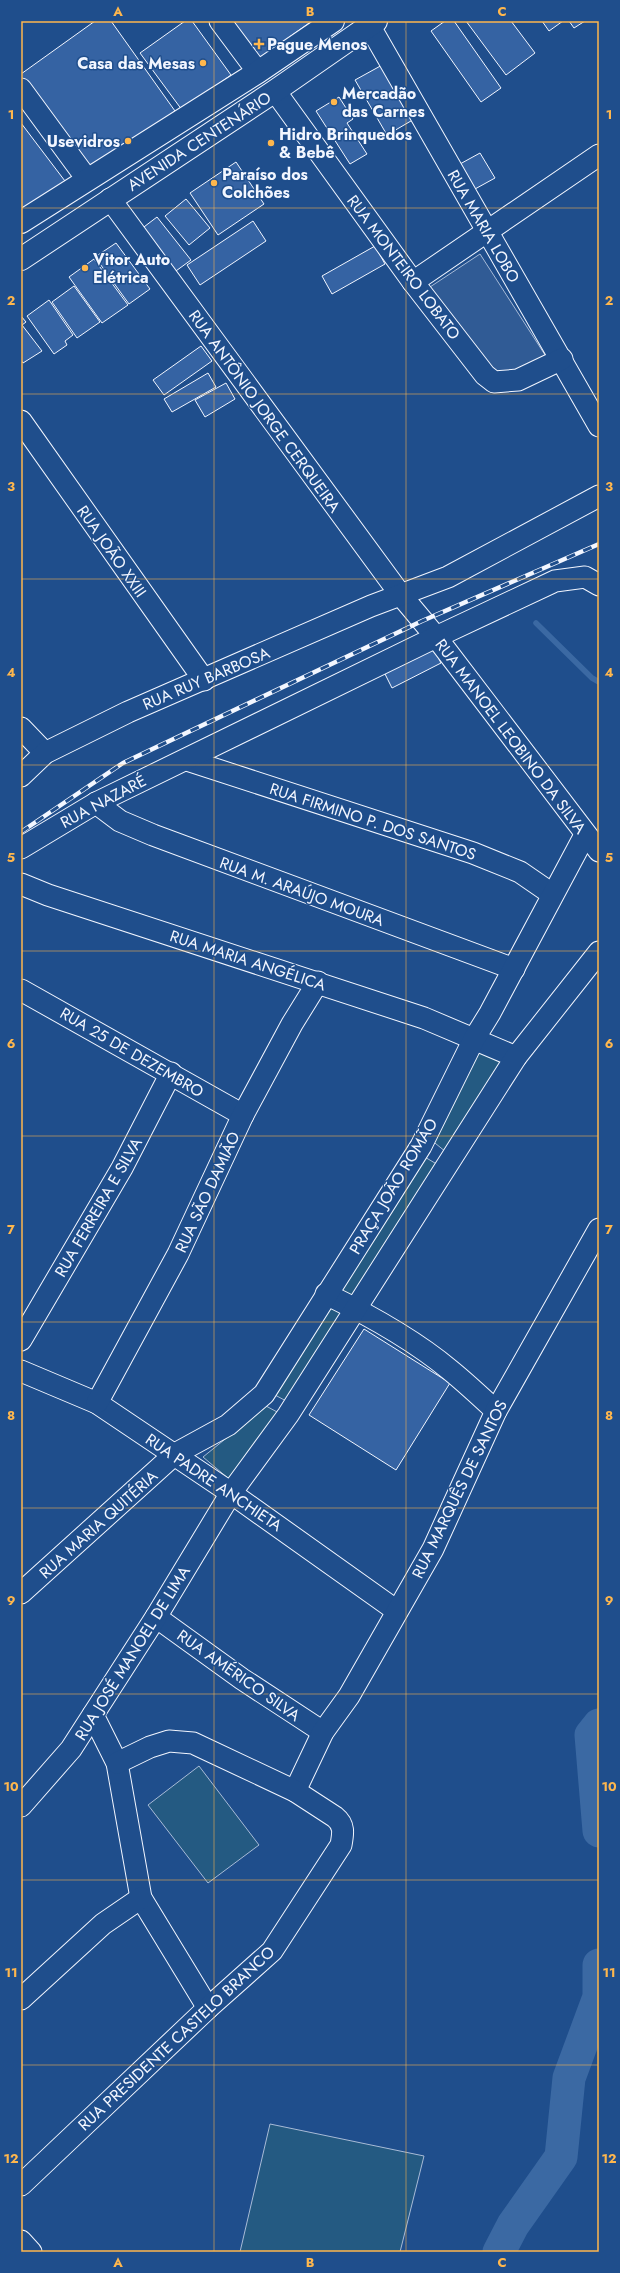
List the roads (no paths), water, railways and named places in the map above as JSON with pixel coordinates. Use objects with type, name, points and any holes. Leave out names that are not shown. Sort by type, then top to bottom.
[{"type":"main road","name":"AVENIDA CENTENÁRIO","points":[[21,222],[258,72],[333,21]]},
{"type":"main road","name":"AVENIDA CENTENÁRIO","points":[[21,259],[275,91],[373,23]]},
{"type":"street","points":[[220,21],[258,72]]},
{"type":"street","name":"RUA MARIA LOBO","points":[[373,23],[488,232],[599,426]]},
{"type":"street","points":[[21,89],[87,179]]},
{"type":"street","name":"RUA MONTEIRO LOBATO","points":[[275,91],[413,282],[485,375],[494,382],[518,380],[562,359]]},
{"type":"street","points":[[413,282],[599,155]]},
{"type":"street","name":"RUA ANTÔNIO JORGE CERQUEIRA","points":[[110,199],[400,594],[422,621]]},
{"type":"street","name":"RUA JOÃO XXIII","points":[[21,421],[204,680]]},
{"type":"street","name":"RUA RUY BARBOSA","points":[[21,776],[45,753],[128,712],[400,594],[448,576],[599,496]]},
{"type":"street","name":"RUA NAZARÉ","points":[[21,848],[96,803],[187,760],[436,637],[555,582],[585,577],[599,586]]},
{"type":"street","name":"RUA MANOEL LEOBINO DA SILVA","points":[[422,621],[436,637],[585,835],[599,851]]},
{"type":"street","points":[[21,728],[45,753]]},
{"type":"street","name":"RUA FIRMINO P. DOS SANTOS","points":[[187,760],[472,853],[520,872],[552,894]]},
{"type":"street","name":"RUA M. ARAÚJO MOURA","points":[[96,803],[120,821],[153,835],[514,969]]},
{"type":"street","name":"PRAÇA JOÃO ROMÃO","points":[[175,1454],[228,1425],[264,1394],[421,1146],[474,1039],[514,969],[552,894],[585,835]]},
{"type":"street","name":"RUA MARIA ANGÉLICA","points":[[21,884],[48,895],[318,982],[424,1018],[516,1057]]},
{"type":"street","name":"PRAÇA JOÃO ROMÃO","points":[[231,1493],[288,1415],[516,1057],[595,967]]},
{"type":"street","name":"RUA SÃO DAMIÃO","points":[[97,1403],[178,1254],[243,1116],[292,1024],[318,982]]},
{"type":"street","name":"RUA 25 DE DEZEMBRO","points":[[21,991],[171,1073],[243,1116]]},
{"type":"street","name":"RUA FERREIRA E SILVA","points":[[21,1340],[122,1168],[171,1073]]},
{"type":"street","points":[[421,1146],[446,1165]]},
{"type":"street","name":"RUA MARQUÊS DE SANTOS","points":[[295,1791],[323,1732],[348,1696],[433,1549],[496,1411],[599,1229]]},
{"type":"street","points":[[326,1294],[356,1309],[415,1345],[450,1369],[496,1411]]},
{"type":"street","name":"RUA PADRE ANCHIETA","points":[[21,1371],[97,1403],[175,1454],[397,1611]]},
{"type":"street","points":[[264,1394],[288,1415]]},
{"type":"street","name":"RUA MARIA QUITÉRIA","points":[[21,1593],[175,1454]]},
{"type":"street","name":"RUA JOSÉ MANOEL DE LIMA","points":[[21,1806],[71,1749],[156,1617],[231,1493]]},
{"type":"street","name":"RUA AMÉRICO SILVA","points":[[156,1617],[242,1679],[323,1732]]},
{"type":"street","points":[[93,1715],[117,1763],[141,1898],[208,2008]]},
{"type":"street","points":[[117,1763],[150,1747],[170,1741],[193,1743],[295,1791]]},
{"type":"street","name":"RUA PRESIDENTE CASTELO BRANCO","points":[[21,2185],[208,2008],[272,1951],[341,1845],[343,1830],[340,1821],[295,1791]]},
{"type":"street","points":[[21,1999],[103,1924],[141,1898]]},
{"type":"street","points":[[21,2241],[31,2252]]},
{"type":"waterway","points":[[536,623],[592,678],[599,682]]},
{"type":"waterway","points":[[599,1725],[591,1735],[599,1831]]},
{"type":"waterway","points":[[499,2252],[513,2225],[561,2157],[569,2078],[599,1997],[599,1965]]},
{"type":"railway","points":[[21,832],[123,763],[422,621],[599,544]]},
{"type":"place","name":"Pague Menos","points":[[259,44]]},
{"type":"place","name":"Casa das Mesas","points":[[203,63]]},
{"type":"place","name":"Mercadão das Carnes","points":[[334,102]]},
{"type":"place","name":"Usevidros","points":[[128,141]]},
{"type":"place","name":"Hidro Brinquedos & Bebê","points":[[271,143]]},
{"type":"place","name":"Paraíso dos Colchões","points":[[214,183]]},
{"type":"place","name":"Vitor Auto Elétrica","points":[[85,268]]}]
